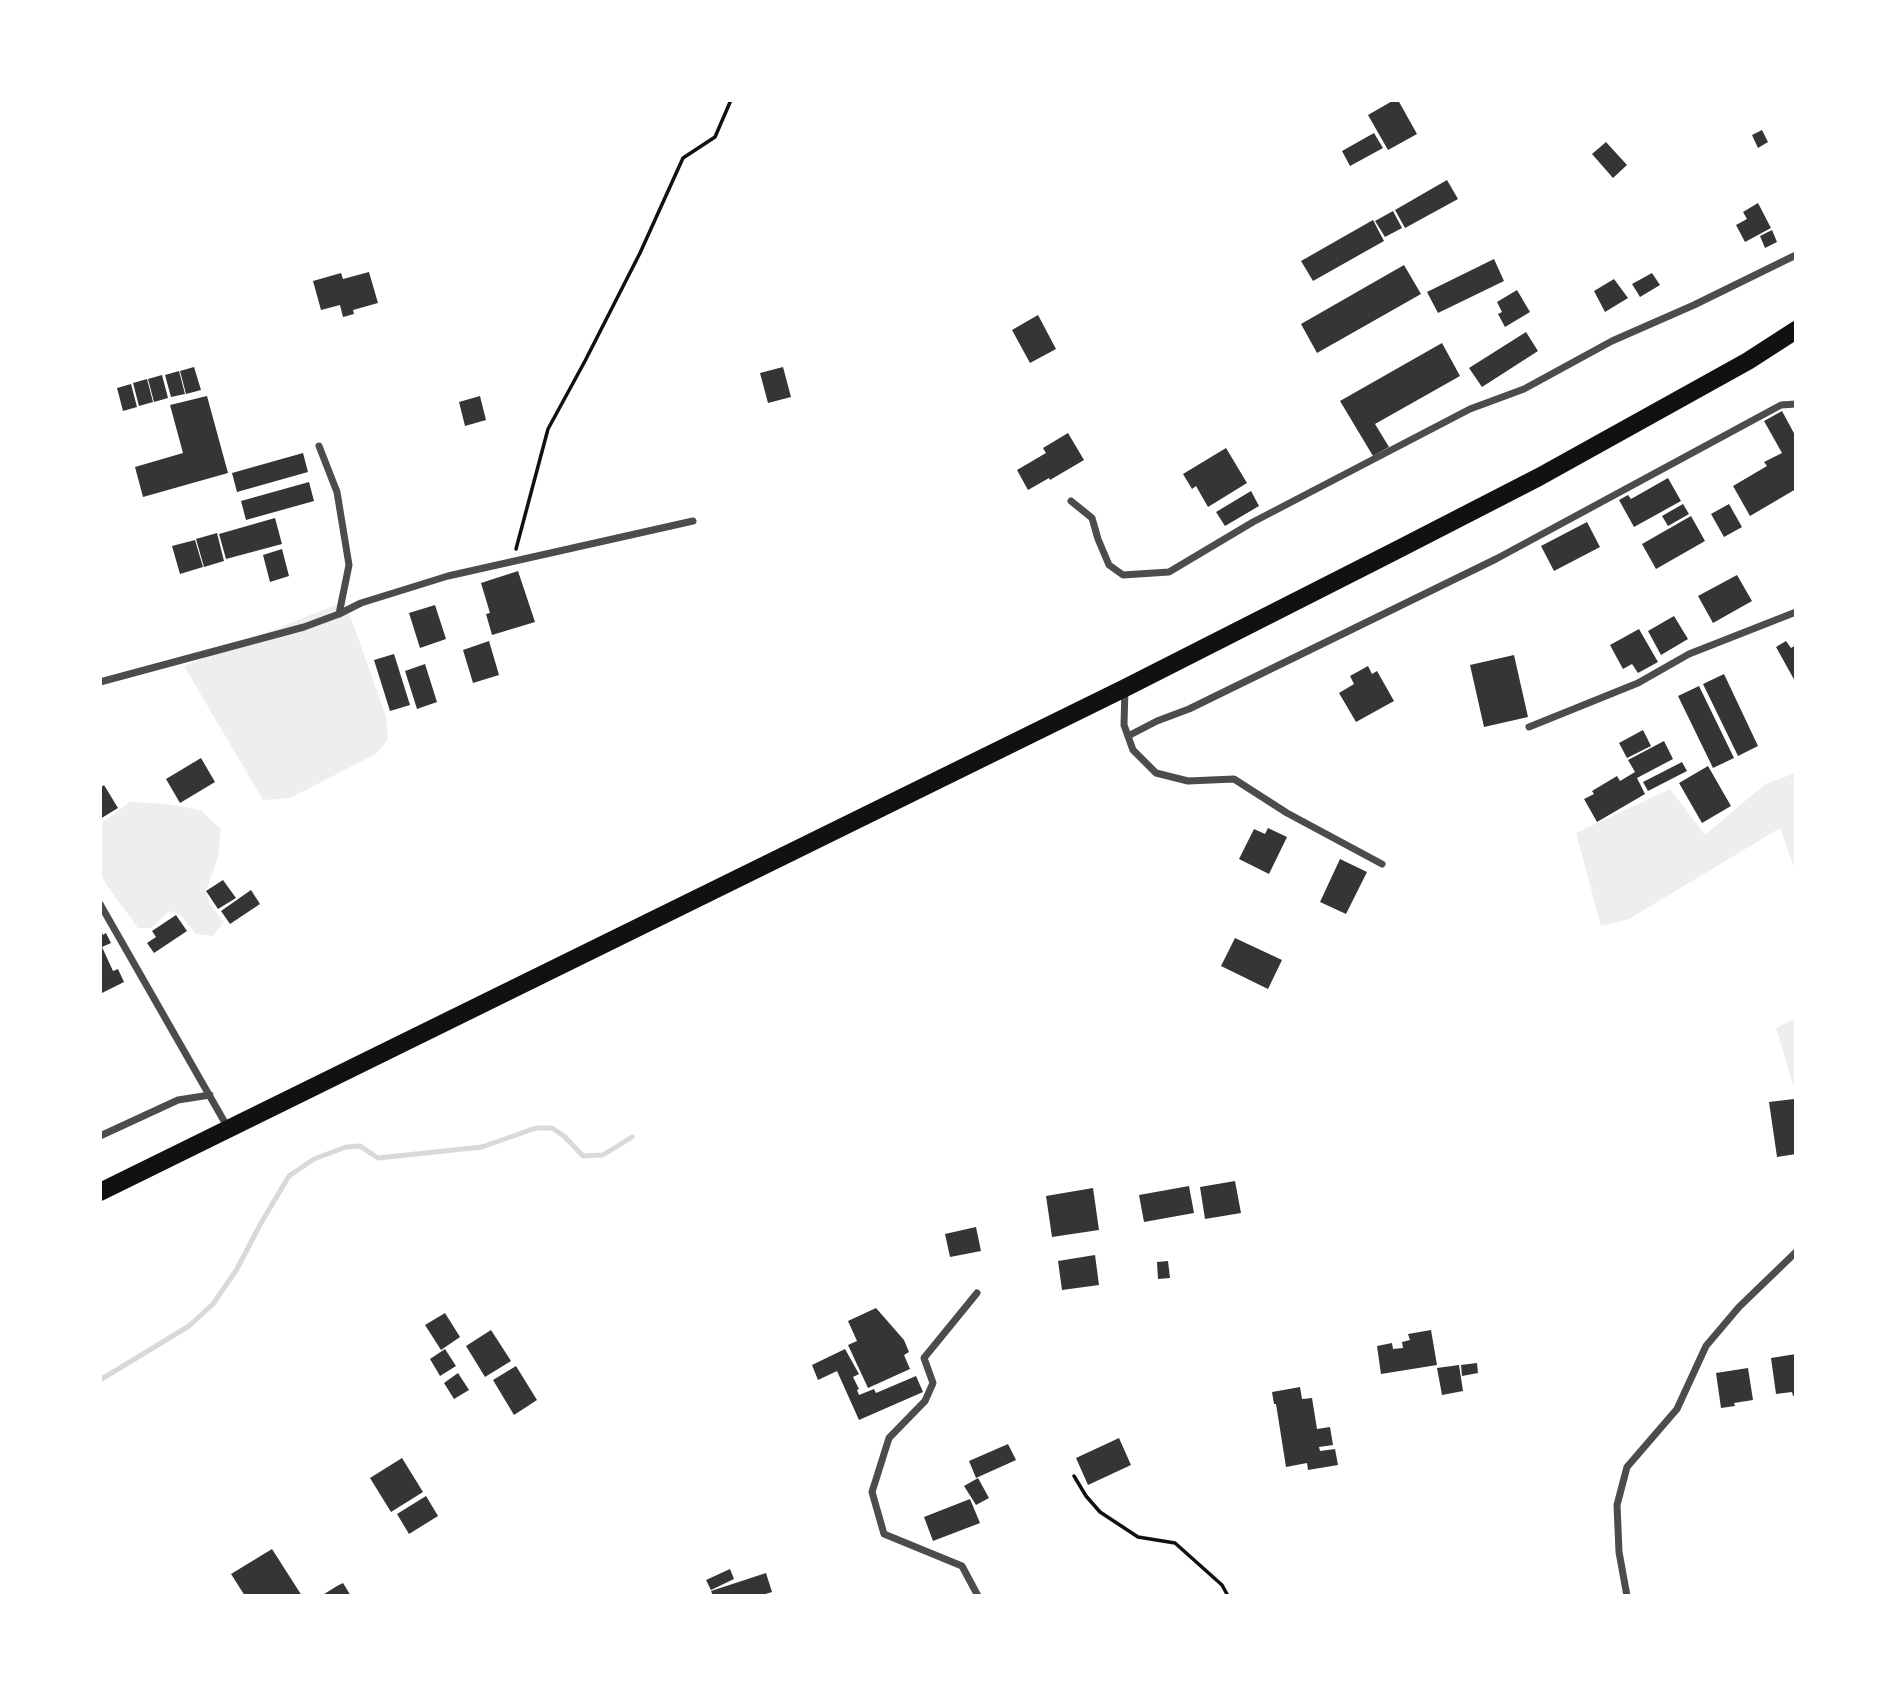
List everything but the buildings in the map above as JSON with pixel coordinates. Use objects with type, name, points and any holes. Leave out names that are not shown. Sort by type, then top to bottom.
[{"type":"main road","points":[[100,1192],[1125,688],[1539,477],[1748,360],[1796,330]]},
{"type":"street","points":[[1071,501],[1092,518],[1109,565],[1123,575],[1169,572],[1253,522],[1470,409],[1524,389],[1612,341],[1694,305],[1796,255]]},
{"type":"street","points":[[1128,736],[1225,692],[1496,559],[1781,405],[1796,404]]},
{"type":"street","points":[[318,446],[337,492],[349,565],[339,614]]},
{"type":"street","points":[[100,682],[304,627],[361,603],[448,576],[692,521]]},
{"type":"street","points":[[1529,727],[1638,683],[1689,654],[1796,612]]},
{"type":"street","points":[[1125,688],[1124,725],[1133,750],[1156,773],[1188,781],[1234,779],[1287,813],[1382,864]]},
{"type":"street","points":[[100,904],[229,1128]]},
{"type":"street","points":[[100,1136],[178,1100],[210,1095]]},
{"type":"street","points":[[1627,1596],[1619,1552],[1617,1505],[1628,1467],[1677,1409],[1706,1346],[1739,1307],[1796,1252]]},
{"type":"street","points":[[977,1293],[924,1358],[933,1383],[925,1401],[889,1438],[872,1492],[884,1534],[962,1566],[978,1596]]},
{"type":"path","points":[[514,560],[548,429],[634,265],[683,158],[715,137],[731,100]]},
{"type":"path","points":[[1074,1476],[1100,1512],[1138,1537],[1175,1542],[1222,1585],[1228,1596]]},
{"type":"shaded area","points":[[345,601],[386,717],[388,739],[376,754],[290,798],[263,800],[184,666]]},
{"type":"shaded area","points":[[1796,773],[1796,873],[1780,828],[1629,919],[1601,926],[1576,833],[1670,789],[1705,835],[1765,784]]},
{"type":"shaded area","points":[[130,802],[166,804],[200,810],[221,829],[218,857],[206,891],[210,904],[224,922],[213,936],[196,934],[181,916],[170,911],[151,928],[138,928],[108,887],[100,873],[100,824]]},
{"type":"shaded area","points":[[1796,1018],[1796,1087],[1794,1088],[1776,1028]]},
{"type":"waterway","points":[[100,1380],[189,1326],[213,1304],[237,1269],[289,1176],[314,1159],[346,1147],[360,1146],[378,1158],[482,1147],[536,1128],[552,1128],[564,1136],[583,1156],[603,1155],[632,1137]]}]
